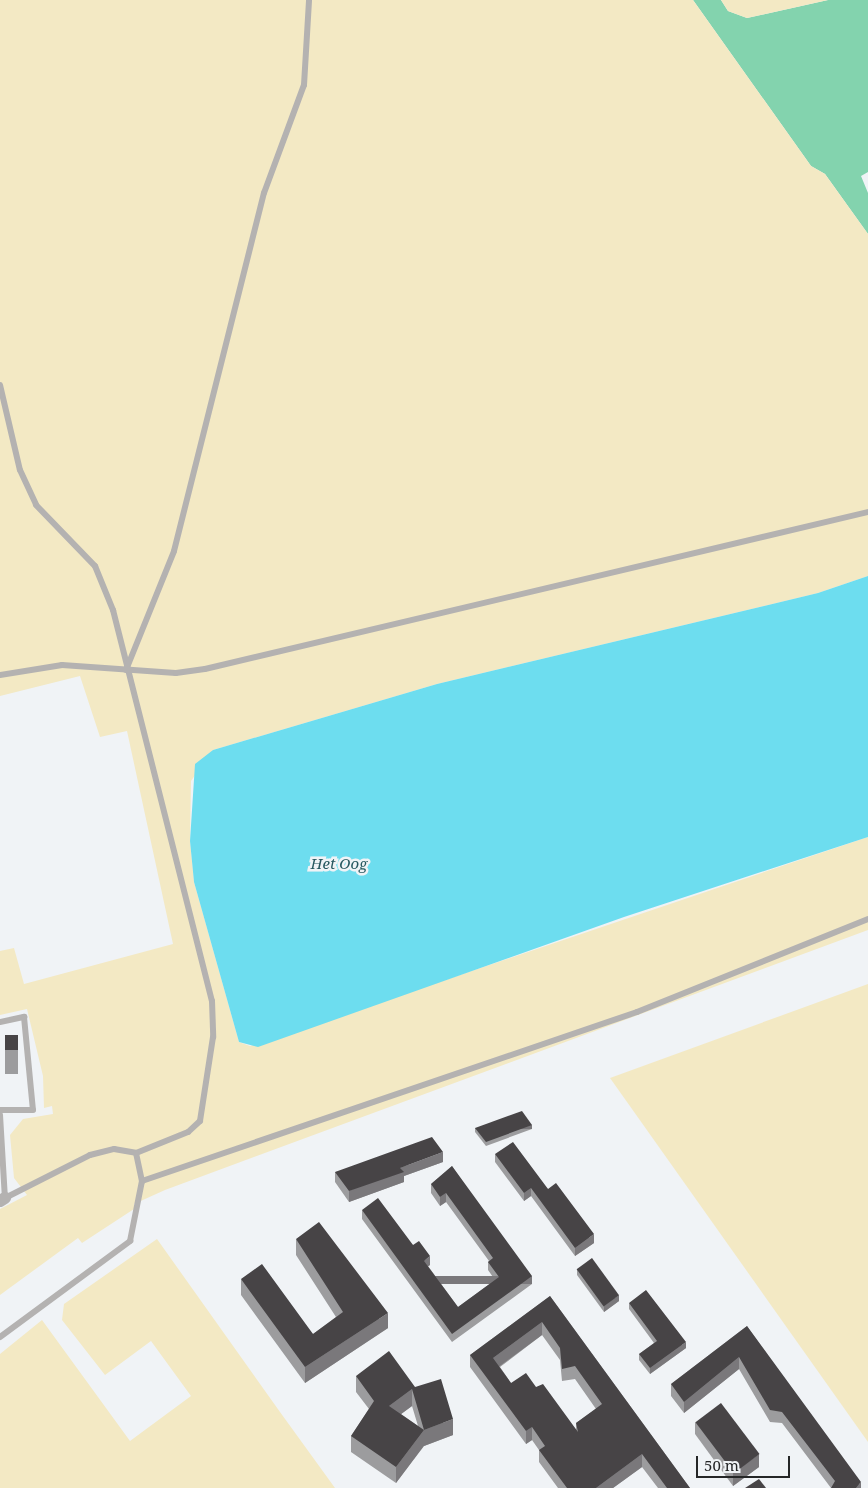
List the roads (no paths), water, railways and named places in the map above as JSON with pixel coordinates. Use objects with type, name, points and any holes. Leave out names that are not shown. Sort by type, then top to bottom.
[{"type":"lane","points":[[126,671],[174,551],[264,193],[304,85],[309,0]]},
{"type":"lane","points":[[0,385],[20,470],[36,504],[95,566],[113,610],[126,671],[212,1001],[213,1038],[200,1121],[180,1137],[136,1154],[114,1149],[90,1155],[3,1200],[0,1115]]},
{"type":"lane","points":[[0,676],[62,665],[126,671],[176,673],[205,669],[868,512]]},
{"type":"lane","points":[[142,1182],[637,1012],[868,920]]},
{"type":"lane","points":[[0,1022],[24,1017],[33,1110],[0,1110]]},
{"type":"lane","points":[[0,1337],[130,1241],[142,1182],[136,1154]]},
{"type":"water","name":"Het Oog","points":[[868,576],[868,837],[624,917],[258,1047],[239,1042],[194,882],[190,841],[195,764],[213,750],[437,684],[818,593]]}]
